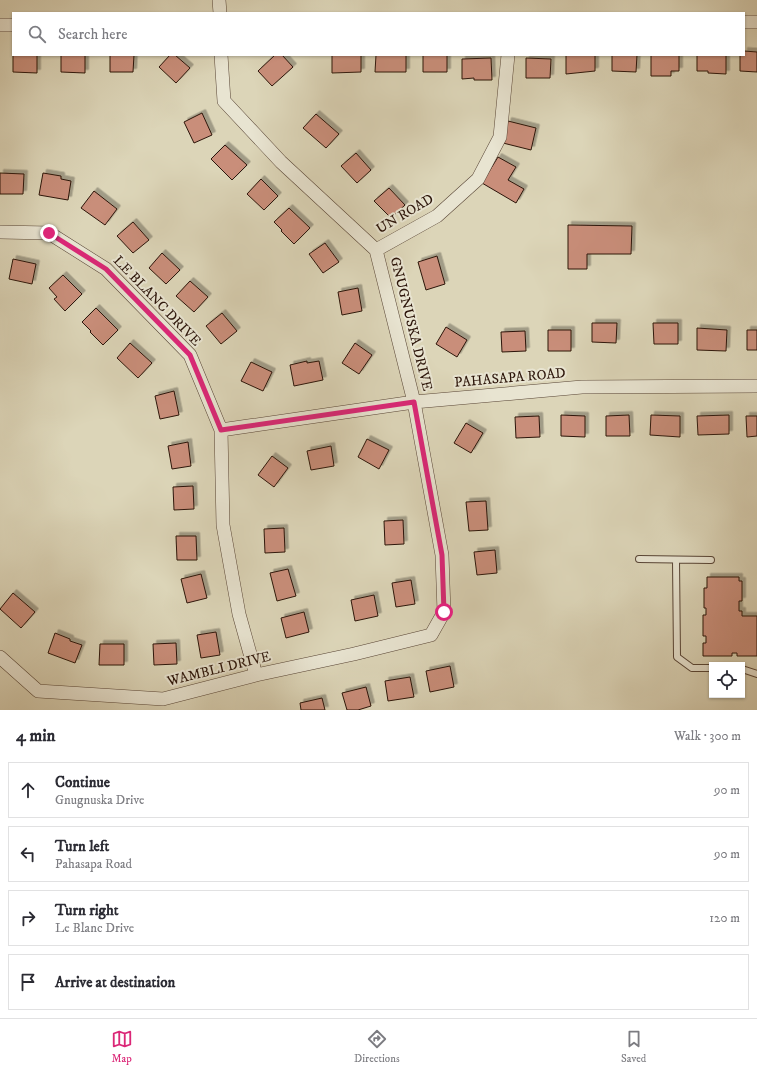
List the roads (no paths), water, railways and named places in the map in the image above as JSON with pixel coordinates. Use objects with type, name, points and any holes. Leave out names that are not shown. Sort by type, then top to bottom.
[{"type":"street","points":[[220,0],[220,12]]},
{"type":"street","points":[[745,22],[757,22]]},
{"type":"street","points":[[0,25],[12,25]]},
{"type":"street","name":"GNUGNUSKA DRIVE","points":[[222,56],[224,101],[281,162],[376,250],[414,402],[442,555],[444,612],[431,635]]},
{"type":"street","name":"UN ROAD","points":[[376,250],[437,216],[478,179],[500,137],[508,56]]},
{"type":"street","name":"LE BLANC DRIVE","points":[[0,232],[49,233],[106,269],[190,355],[221,430],[223,525],[239,614],[256,674]]},
{"type":"street","name":"PAHASAPA ROAD","points":[[221,430],[414,402],[582,388],[757,386]]},
{"type":"street","name":"WAMBLI DRIVE","points":[[0,657],[38,691],[163,699],[256,674],[354,654],[431,635]]},
{"type":"lane","points":[[639,559],[711,560]]},
{"type":"lane","points":[[676,560],[677,657],[692,668],[709,668]]},
{"type":"lane","points":[[745,670],[757,674]]}]
